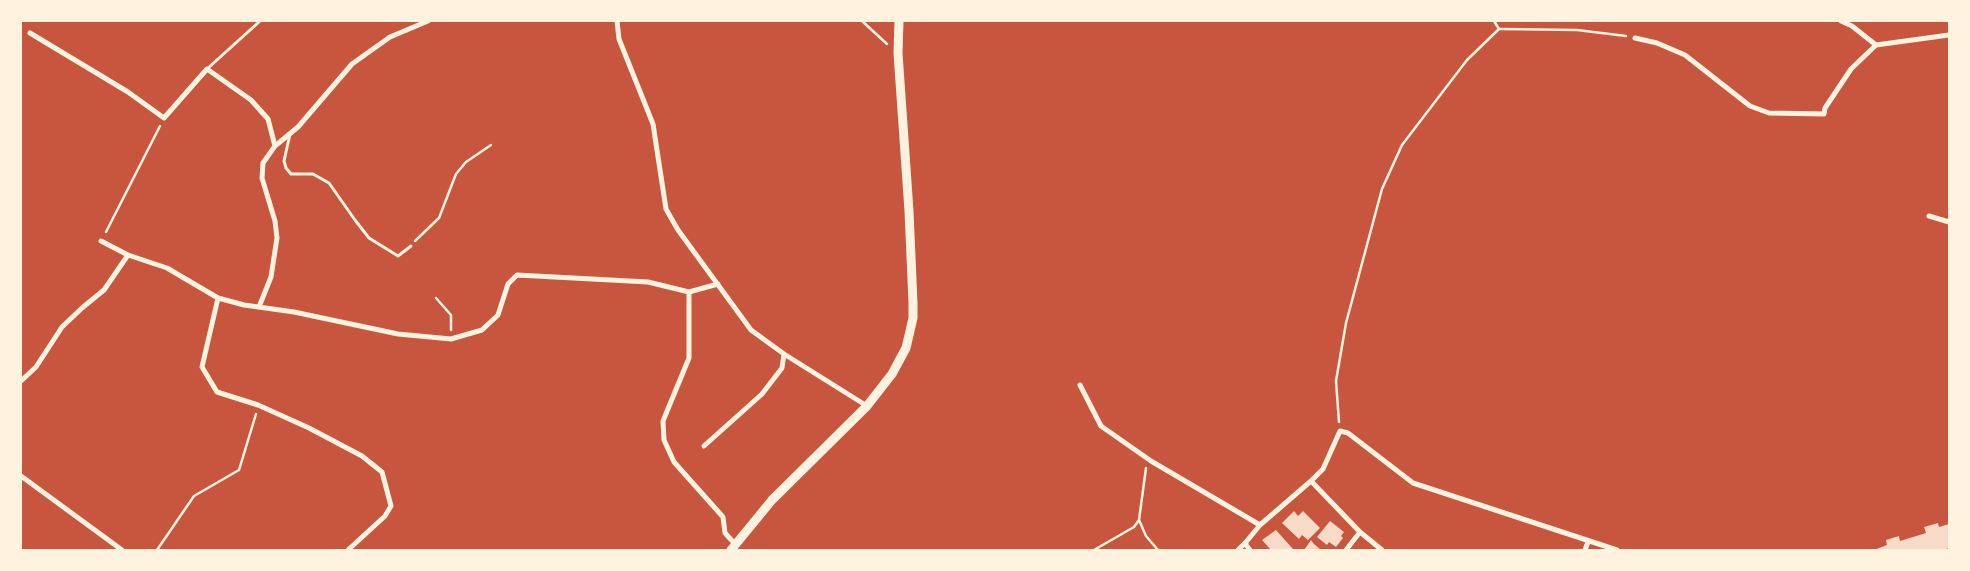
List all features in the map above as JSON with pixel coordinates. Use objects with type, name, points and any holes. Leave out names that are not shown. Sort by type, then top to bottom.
[{"type":"main road","points":[[733,547],[772,500],[867,406],[900,361],[906,348],[913,318],[912,257],[898,53],[899,21]]},
{"type":"street","points":[[259,307],[271,277],[277,238],[275,221],[262,178],[263,163],[275,146],[298,127],[352,64],[390,37],[428,21]]},
{"type":"street","points":[[617,21],[619,39],[653,124],[666,209],[678,230],[751,330],[784,354],[867,406]]},
{"type":"street","points":[[1841,21],[1852,26],[1876,45]]},
{"type":"street","points":[[30,32],[128,92],[164,118],[207,69],[251,100],[268,119],[275,146]]},
{"type":"street","points":[[1635,38],[1657,43],[1684,55],[1750,106],[1770,113],[1824,114],[1825,108],[1851,69],[1876,45],[1949,35]]},
{"type":"street","points":[[1928,216],[1949,222]]},
{"type":"street","points":[[102,241],[128,256],[167,268],[218,298],[244,305],[294,312],[398,334],[451,339],[482,330],[498,314],[508,284],[517,276],[648,282],[689,292],[718,284]]},
{"type":"street","points":[[21,381],[36,367],[62,327],[104,290],[128,256]]},
{"type":"street","points":[[689,292],[689,358],[663,421],[664,440],[674,462],[723,517],[725,533],[733,547]]},
{"type":"street","points":[[218,298],[202,367],[217,392],[258,404],[309,428],[362,456],[382,472],[391,506],[385,516],[348,550]]},
{"type":"street","points":[[704,446],[762,394],[782,368],[784,354]]},
{"type":"street","points":[[1080,385],[1101,426],[1148,459],[1260,525]]},
{"type":"street","points":[[1238,550],[1260,525],[1311,482],[1323,469],[1340,431],[1348,433],[1413,483],[1617,550]]},
{"type":"street","points":[[21,476],[122,550]]},
{"type":"street","points":[[1311,482],[1360,532],[1382,550]]},
{"type":"street","points":[[1346,550],[1360,532]]},
{"type":"street","points":[[1246,542],[1250,550]]},
{"type":"street","points":[[1585,550],[1588,542]]},
{"type":"lane","points":[[207,69],[260,21]]},
{"type":"lane","points":[[290,134],[284,161],[286,168],[291,174],[313,174],[329,183],[354,220],[369,238],[398,256],[411,246]]},
{"type":"path","points":[[862,21],[898,53]]},
{"type":"path","points":[[1494,21],[1499,29]]},
{"type":"path","points":[[1340,431],[1336,381],[1346,323],[1382,189],[1402,145],[1408,137],[1467,60],[1499,29],[1577,30],[1635,38]]},
{"type":"path","points":[[102,241],[164,118]]},
{"type":"path","points":[[411,246],[439,218],[456,174],[466,162],[491,145]]},
{"type":"path","points":[[436,298],[451,315],[451,339]]},
{"type":"path","points":[[157,550],[194,496],[239,470],[258,404]]},
{"type":"path","points":[[1094,550],[1134,527],[1138,520],[1148,459]]},
{"type":"path","points":[[1138,520],[1146,536],[1158,550]]},
{"type":"building","points":[[1294,511],[1298,516],[1303,511],[1320,528],[1308,540],[1302,535],[1299,539],[1282,523]]},
{"type":"building","points":[[1330,521],[1344,532],[1341,536],[1343,538],[1336,547],[1329,542],[1327,545],[1317,537]]},
{"type":"building","points":[[1938,523],[1939,527],[1949,524],[1949,548],[1943,550],[1874,550],[1887,545],[1886,540],[1899,536],[1900,541],[1926,533],[1924,527]]},
{"type":"building","points":[[1276,530],[1292,550],[1271,550],[1262,540]]},
{"type":"building","points":[[1311,540],[1314,544],[1321,550],[1304,550]]}]
